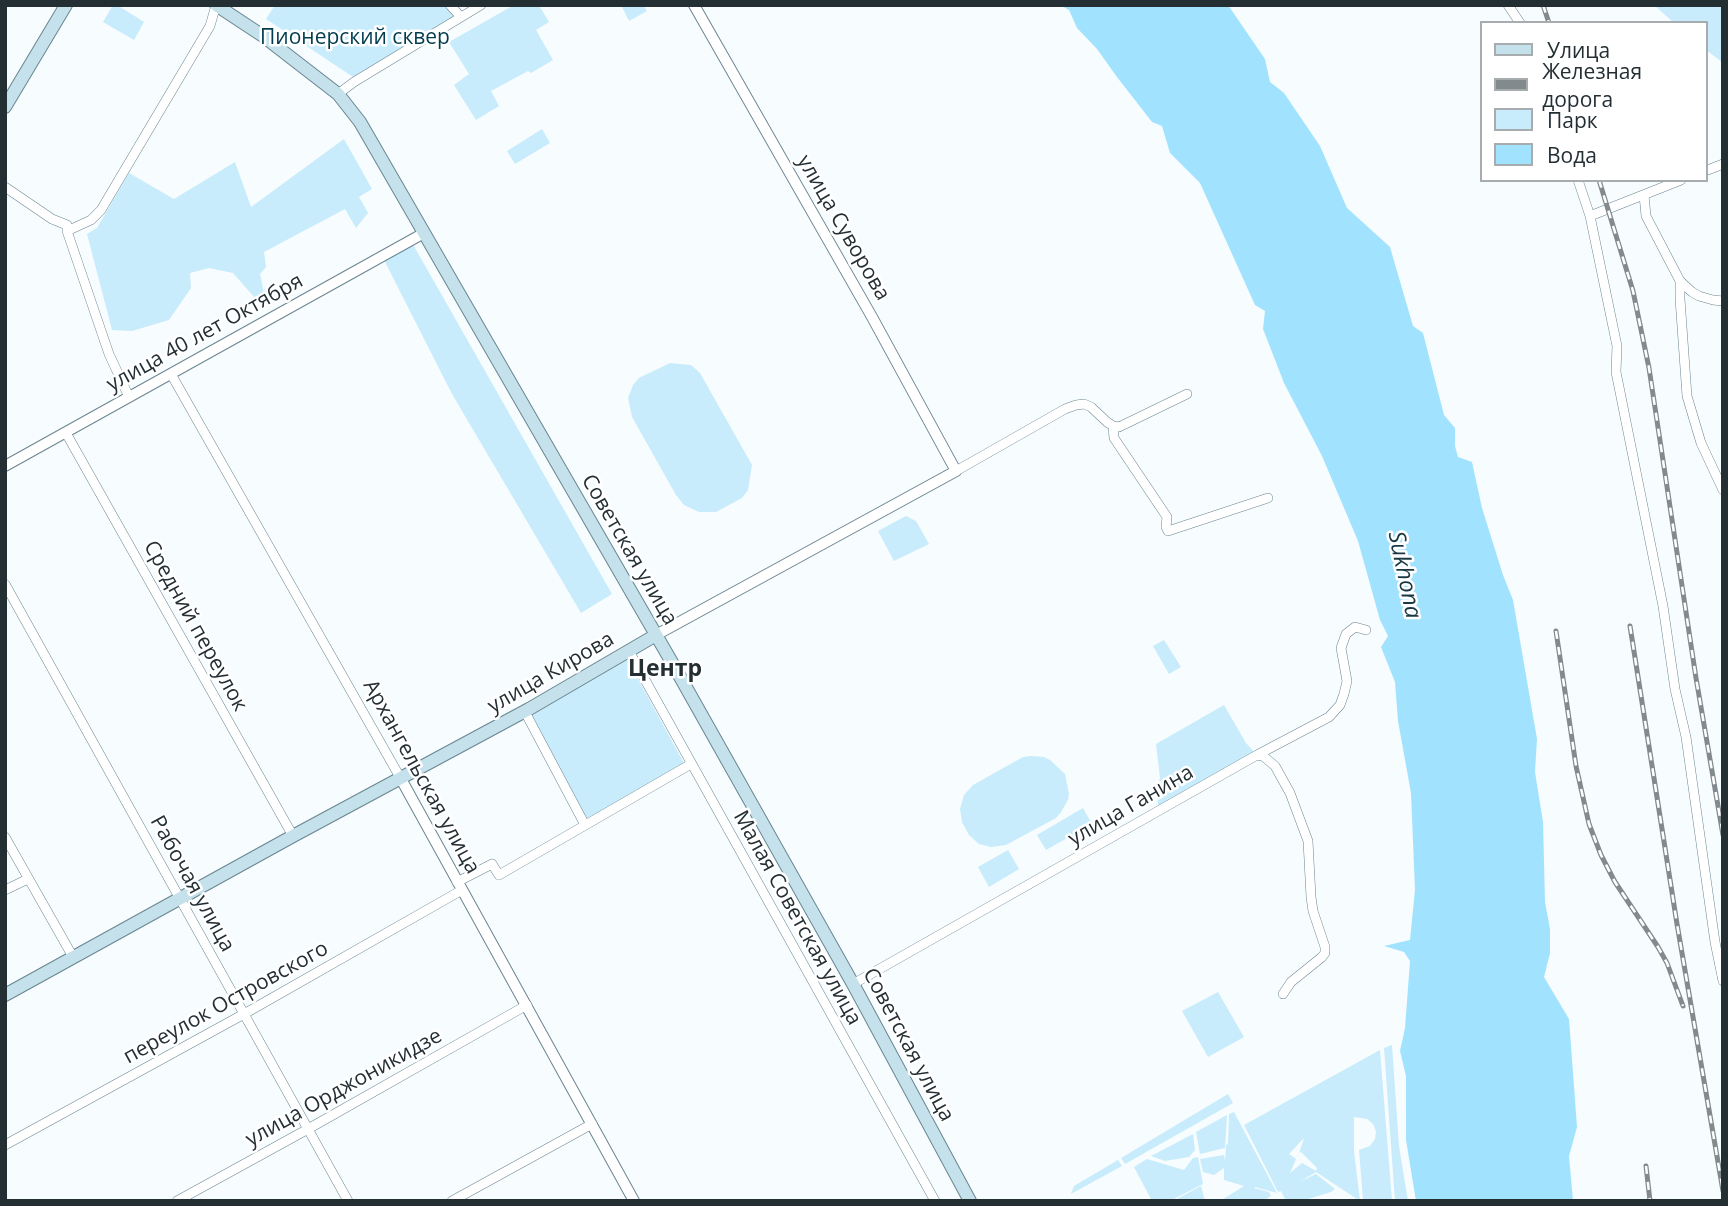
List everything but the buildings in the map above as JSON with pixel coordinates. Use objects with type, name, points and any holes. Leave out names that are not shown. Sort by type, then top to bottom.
[{"type":"main road","points":[[5,107],[66,5]]},
{"type":"main road","name":"Советская улица","points":[[216,5],[263,36],[338,94],[360,122],[656,635],[853,984],[970,1201]]},
{"type":"main road","name":"улица Кирова","points":[[5,995],[525,712],[656,635]]},
{"type":"street","points":[[67,231],[91,220],[101,210],[210,26],[216,5]]},
{"type":"street","points":[[450,5],[461,17]]},
{"type":"street","points":[[338,94],[481,5]]},
{"type":"street","name":"улица Суворова","points":[[694,5],[872,317],[956,471]]},
{"type":"street","points":[[1508,5],[1519,21]]},
{"type":"street","points":[[1579,182],[1590,216],[1614,334],[1616,372],[1663,606],[1723,981]]},
{"type":"street","points":[[1590,216],[1676,182]]},
{"type":"street","points":[[5,187],[52,219],[67,225],[109,354],[129,397]]},
{"type":"street","points":[[1644,195],[1646,216],[1680,281],[1699,296],[1723,301]]},
{"type":"street","name":"улица 40 лет Октября","points":[[5,466],[424,233]]},
{"type":"street","points":[[1680,281],[1687,396],[1701,443],[1723,489]]},
{"type":"street","name":"Архангельская улица","points":[[171,374],[401,779],[634,1201]]},
{"type":"street","points":[[1187,394],[1119,426],[1113,426],[1114,438],[1167,517],[1168,531],[1268,498]]},
{"type":"street","name":"улица Кирова","points":[[656,635],[1076,405],[1091,407],[1113,426]]},
{"type":"street","name":"Средний переулок","points":[[66,432],[293,836]]},
{"type":"street","name":"Рабочая улица","points":[[5,584],[348,1201]]},
{"type":"street","name":"улица Ганина","points":[[853,984],[1329,717],[1345,694],[1346,681],[1341,648],[1346,634],[1355,627],[1366,629]]},
{"type":"street","name":"Малая Советская улица","points":[[629,651],[935,1201]]},
{"type":"street","points":[[525,712],[585,825]]},
{"type":"street","points":[[1257,755],[1263,756],[1275,766],[1290,793],[1308,841],[1313,911],[1325,947],[1322,957],[1290,982],[1283,994]]},
{"type":"street","name":"переулок Островского","points":[[5,1145],[244,1014],[460,886],[492,864],[499,875],[691,764]]},
{"type":"street","points":[[5,837],[73,957]]},
{"type":"street","points":[[5,890],[28,879]]},
{"type":"street","name":"улица Орджоникидзе","points":[[177,1201],[527,1005]]},
{"type":"street","points":[[452,1201],[592,1124]]},
{"type":"green space","points":[[113,5],[144,22],[134,40],[103,22]]},
{"type":"green space","name":"Пионерский сквер","points":[[275,5],[446,5],[455,16],[353,77],[266,19]]},
{"type":"green space","points":[[514,5],[543,5],[540,7],[549,22],[536,30],[553,60],[491,91],[499,106],[476,120],[454,85],[469,74],[449,42]]},
{"type":"green space","points":[[621,5],[643,5],[647,11],[629,21]]},
{"type":"green space","points":[[1654,5],[1723,5],[1723,63],[1707,51],[1707,21],[1672,21]]},
{"type":"green space","points":[[542,129],[550,143],[515,164],[507,151]]},
{"type":"green space","points":[[344,139],[372,189],[359,197],[368,213],[356,228],[345,209],[264,252],[266,267],[260,274],[265,298],[255,298],[233,273],[209,268],[190,273],[191,288],[169,320],[132,331],[112,330],[87,234],[97,228],[129,173],[174,199],[235,162],[251,207]]},
{"type":"green space","points":[[411,241],[612,594],[581,613],[452,394],[382,256]]},
{"type":"green space","points":[[670,363],[691,365],[700,373],[752,465],[748,490],[742,498],[716,512],[699,512],[684,505],[632,417],[628,398],[633,385],[639,378]]},
{"type":"green space","points":[[906,516],[916,521],[929,544],[894,561],[878,531]]},
{"type":"green space","points":[[1164,640],[1181,667],[1169,674],[1153,646]]},
{"type":"green space","points":[[626,657],[685,765],[585,821],[531,714]]},
{"type":"green space","points":[[1224,705],[1246,743],[1257,755],[1159,811],[1156,790],[1160,778],[1156,744]]},
{"type":"green space","points":[[1023,757],[1050,760],[1065,774],[1069,794],[1061,812],[1056,818],[1006,845],[991,847],[979,844],[969,835],[962,822],[960,809],[964,795],[973,785]]},
{"type":"green space","points":[[1083,808],[1092,824],[1046,850],[1037,835]]},
{"type":"green space","points":[[1008,850],[1019,869],[989,887],[978,867]]},
{"type":"green space","points":[[1218,992],[1244,1037],[1208,1057],[1182,1011]]},
{"type":"green space","points":[[1392,1045],[1399,1146],[1408,1201],[1395,1201],[1384,1048]]},
{"type":"green space","points":[[1380,1050],[1392,1201],[1361,1201],[1359,1150],[1370,1146],[1376,1131],[1367,1119],[1354,1117],[1354,1151],[1360,1201],[1316,1172],[1299,1182],[1316,1174],[1335,1189],[1302,1201],[1286,1201],[1281,1191],[1278,1192],[1244,1125]],"holes":[[[1304,1138],[1299,1153],[1317,1168],[1316,1171],[1302,1163],[1290,1173],[1296,1159],[1289,1154]]]},
{"type":"green space","points":[[1228,1094],[1233,1103],[1125,1164],[1121,1158]]},
{"type":"green space","points":[[1234,1112],[1277,1193],[1255,1187],[1269,1192],[1271,1196],[1263,1201],[1220,1201],[1244,1186],[1224,1180],[1224,1168],[1214,1175],[1203,1172],[1200,1159],[1224,1155],[1225,1161],[1229,1114]]},
{"type":"green space","points":[[1227,1115],[1225,1148],[1200,1154],[1196,1132]]},
{"type":"green space","points":[[1193,1134],[1195,1150],[1189,1157],[1165,1161],[1151,1156]]},
{"type":"green space","points":[[1198,1157],[1203,1184],[1170,1201],[1152,1201],[1134,1167],[1147,1159],[1184,1170],[1193,1158]]},
{"type":"green space","points":[[1118,1160],[1122,1166],[1071,1194],[1074,1186]]},
{"type":"green space","points":[[1201,1186],[1205,1201],[1173,1201]]},
{"type":"water","name":"Sukhona","points":[[1060,5],[1228,5],[1265,59],[1270,82],[1284,93],[1320,146],[1347,208],[1390,247],[1413,326],[1423,333],[1444,415],[1455,428],[1458,457],[1472,462],[1482,508],[1513,600],[1537,739],[1535,772],[1543,822],[1545,902],[1550,929],[1550,953],[1544,977],[1569,1019],[1577,1127],[1569,1156],[1573,1201],[1416,1201],[1406,1140],[1406,1076],[1400,1051],[1405,1028],[1410,961],[1404,952],[1384,946],[1410,940],[1415,890],[1411,793],[1398,721],[1395,682],[1381,647],[1388,636],[1380,620],[1358,541],[1322,456],[1284,383],[1263,329],[1265,311],[1255,305],[1200,183],[1170,153],[1162,126],[1152,122],[1097,49],[1077,28],[1069,10]]},
{"type":"railway","points":[[1543,5],[1548,21]]},
{"type":"railway","points":[[1600,182],[1633,291],[1649,368],[1723,835]]},
{"type":"railway","points":[[1630,626],[1723,1191]]},
{"type":"railway","points":[[1556,631],[1576,766],[1589,824],[1615,882],[1667,963],[1683,1006]]},
{"type":"railway","points":[[1646,1166],[1650,1201]]},
{"type":"district","name":"Центр","points":[[665,669]]}]
